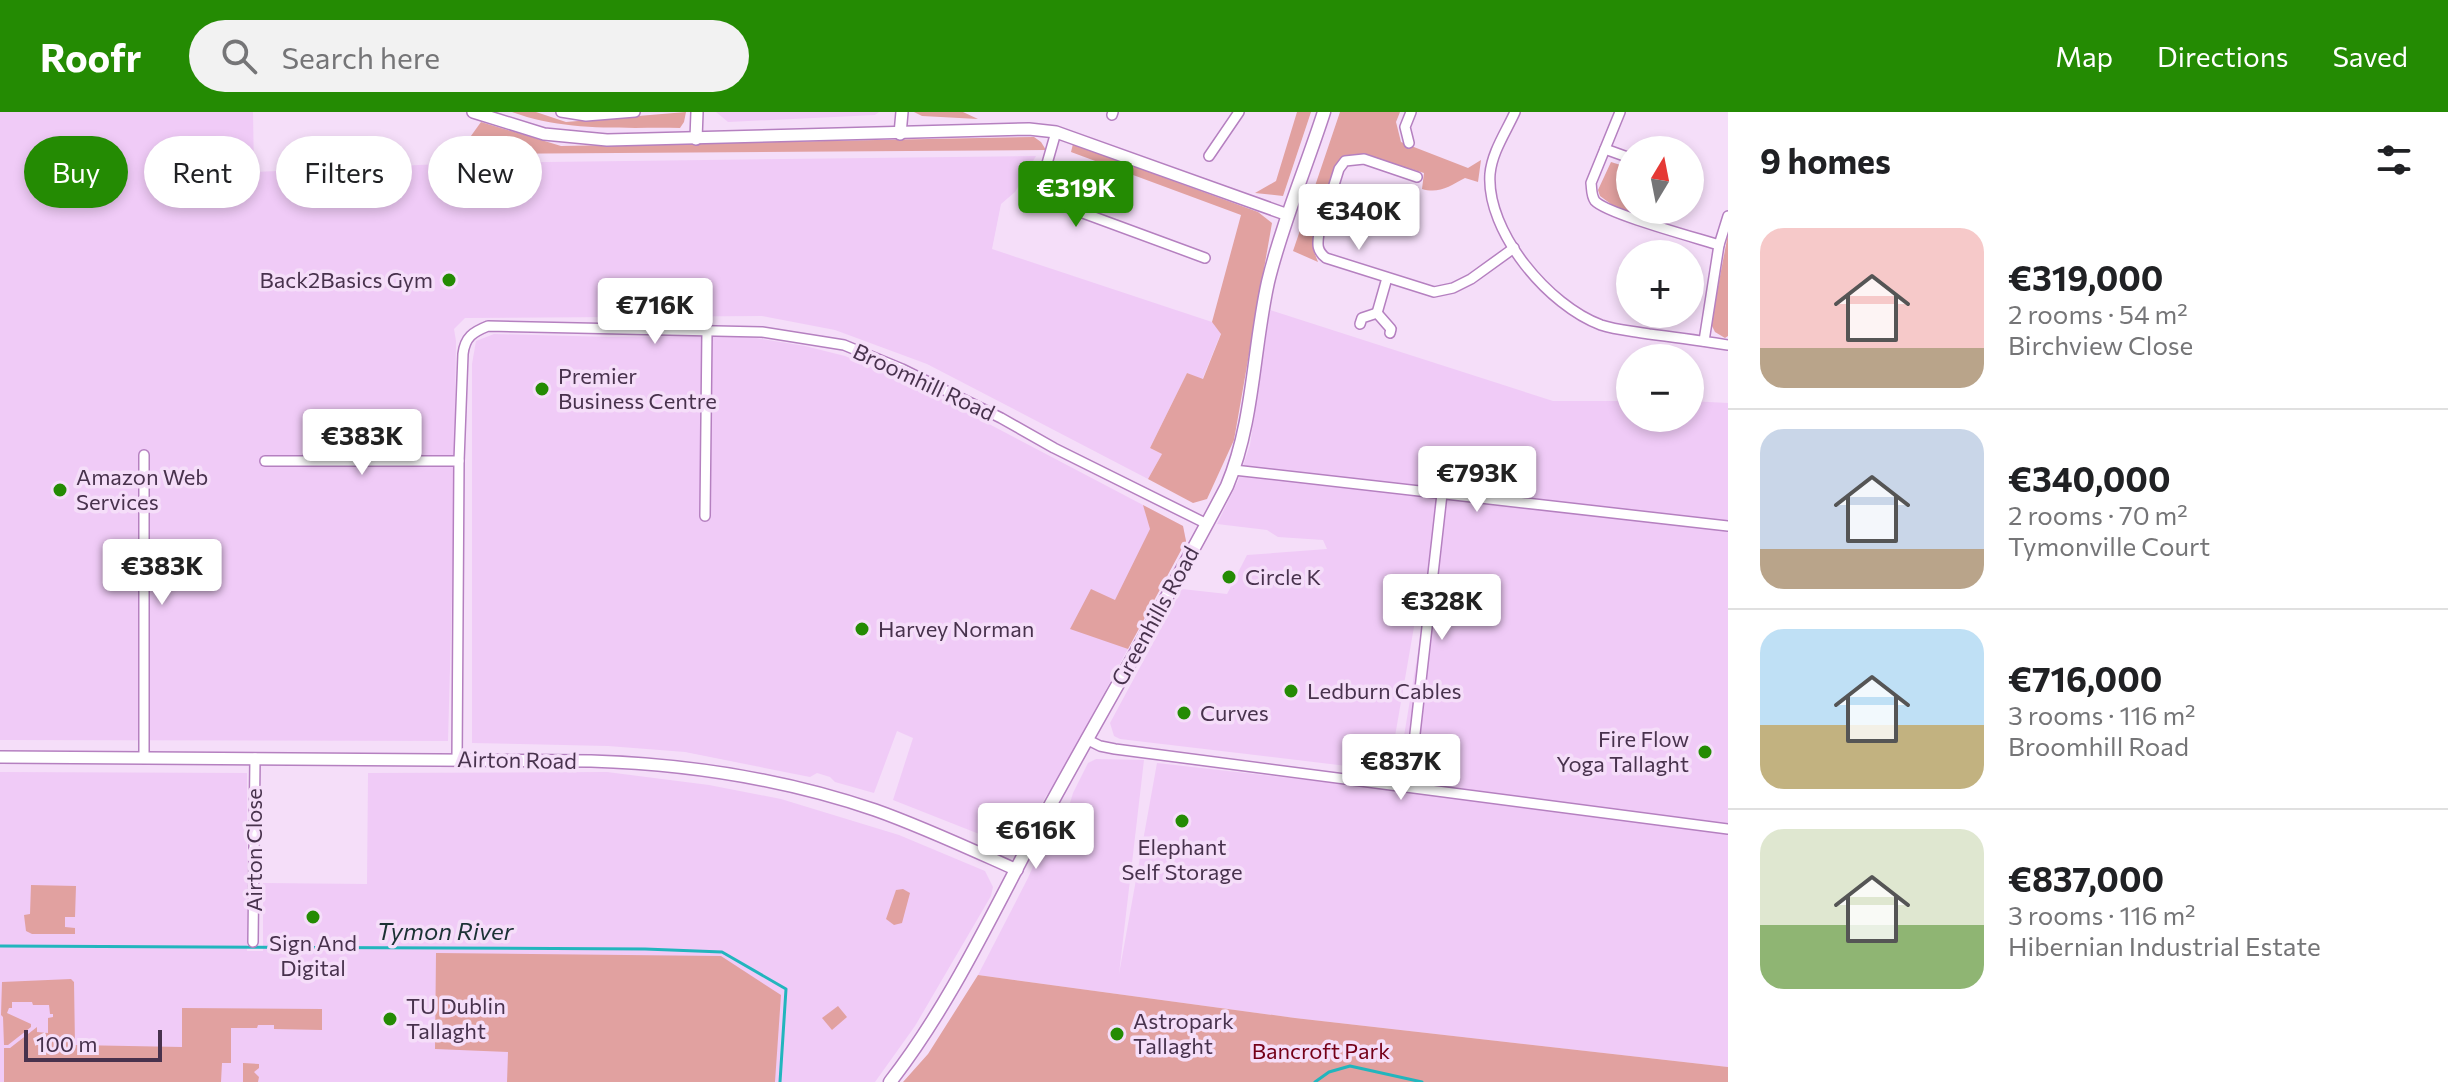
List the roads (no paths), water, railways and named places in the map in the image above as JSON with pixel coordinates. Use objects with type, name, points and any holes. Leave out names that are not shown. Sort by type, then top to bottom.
[{"type":"main road","name":"Greenhills Road","points":[[890,1082],[932,1020],[1017,870],[1234,470],[1269,281],[1324,112]]},
{"type":"street","points":[[473,112],[528,130],[607,140],[1029,129],[1056,132],[1288,215]]},
{"type":"street","points":[[561,112],[586,116],[635,112]]},
{"type":"street","points":[[696,139],[697,112]]},
{"type":"street","points":[[900,134],[902,112]]},
{"type":"street","points":[[1209,156],[1239,112]]},
{"type":"street","points":[[1409,143],[1405,127],[1411,112]]},
{"type":"street","points":[[1515,112],[1495,152],[1490,176],[1496,212],[1528,270],[1564,305],[1583,317],[1612,328],[1728,345]]},
{"type":"street","points":[[1620,112],[1591,183],[1592,195],[1597,203],[1719,245]]},
{"type":"street","points":[[1056,132],[1040,188],[1045,199],[1205,258]]},
{"type":"street","points":[[1605,149],[1616,153]]},
{"type":"street","points":[[1417,177],[1364,159],[1345,161],[1339,169],[1319,233],[1319,253],[1326,258],[1434,292],[1453,288],[1471,279],[1514,248]]},
{"type":"street","points":[[1704,341],[1719,245],[1728,216]]},
{"type":"street","points":[[1377,313],[1387,278]]},
{"type":"street","points":[[1360,324],[1362,318],[1377,313]]},
{"type":"street","points":[[1377,313],[1391,329],[1390,333]]},
{"type":"street","name":"Broomhill Road","points":[[457,760],[463,351],[472,332],[488,326],[707,330],[794,336],[844,345],[915,375],[1207,524]]},
{"type":"street","points":[[705,516],[707,330]]},
{"type":"street","points":[[144,455],[144,758]]},
{"type":"street","points":[[265,461],[459,461]]},
{"type":"street","points":[[1234,470],[1728,526]]},
{"type":"street","points":[[1409,787],[1442,494]]},
{"type":"street","points":[[1086,739],[1115,749],[1728,829]]},
{"type":"street","name":"Airton Road","points":[[0,757],[457,760],[643,763],[687,767],[767,781],[880,812],[1017,870]]},
{"type":"street","name":"Airton Close","points":[[253,942],[255,758]]},
{"type":"waterway","name":"Tymon River","points":[[0,946],[722,952],[786,989],[780,1082]]},
{"type":"waterway","name":"Tymon River","points":[[1315,1082],[1329,1072],[1350,1066],[1422,1082]]},
{"type":"place","name":"Back2Basics Gym","points":[[449,280]]},
{"type":"place","name":"Premier Business Centre","points":[[542,389]]},
{"type":"place","name":"Amazon Web Services","points":[[60,490]]},
{"type":"place","name":"Circle K","points":[[1229,577]]},
{"type":"place","name":"Harvey Norman","points":[[862,629]]},
{"type":"place","name":"Ledburn Cables","points":[[1291,691]]},
{"type":"place","name":"Curves","points":[[1184,713]]},
{"type":"place","name":"Fire Flow Yoga Tallaght","points":[[1705,752]]},
{"type":"place","name":"Elephant Self Storage","points":[[1182,821]]},
{"type":"place","name":"Sign And Digital","points":[[313,917]]},
{"type":"place","name":"TU Dublin Tallaght","points":[[390,1019]]},
{"type":"place","name":"Astropark Tallaght","points":[[1117,1034]]},
{"type":"park label","name":"Bancroft Park","points":[[1321,1051]]}]
